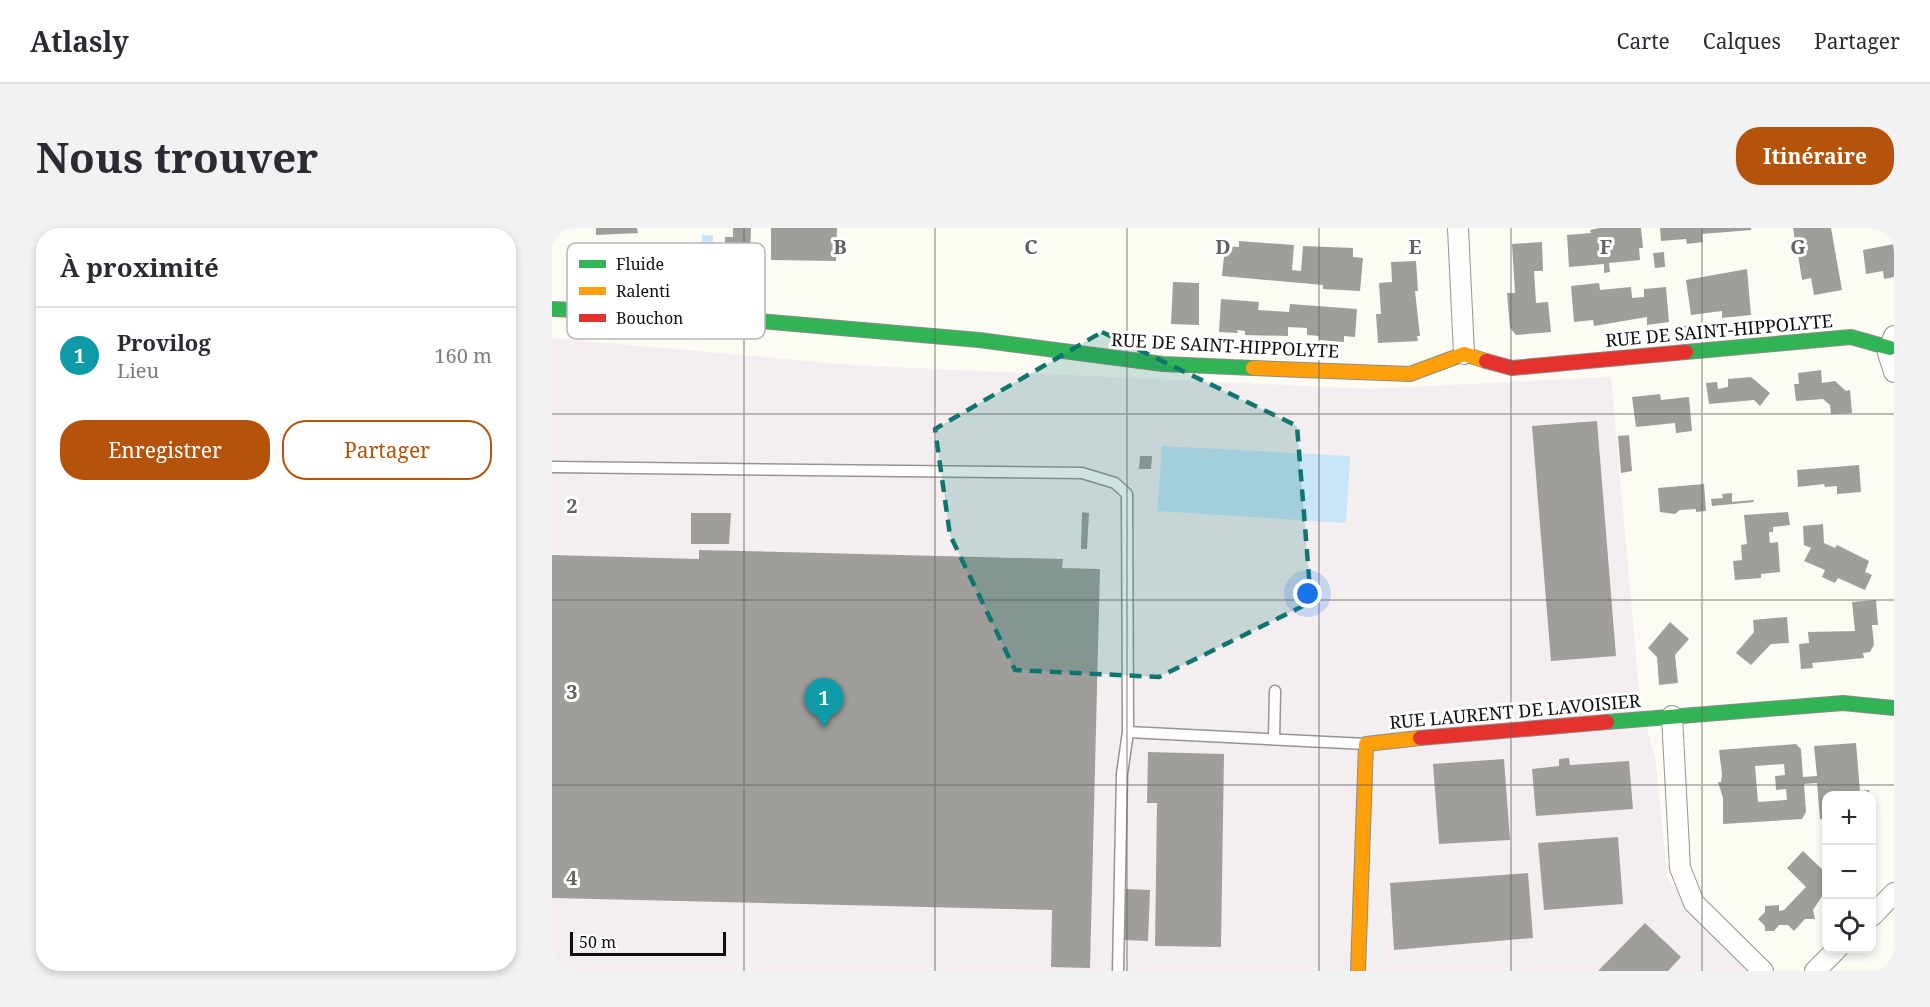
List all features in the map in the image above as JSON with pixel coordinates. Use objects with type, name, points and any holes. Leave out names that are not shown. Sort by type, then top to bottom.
[{"type":"street","points":[[1458,228],[1464,354]]},
{"type":"street","name":"RUE DE SAINT-HIPPOLYTE","points":[[552,309],[567,310]]},
{"type":"street","name":"RUE DE SAINT-HIPPOLYTE","points":[[765,321],[968,339],[1163,364],[1410,374],[1464,354],[1512,368],[1851,337],[1892,342]]},
{"type":"street","points":[[1892,342],[1888,353],[1894,372]]},
{"type":"street","name":"RUE LAURENT DE LAVOISIER","points":[[1358,971],[1366,744],[1452,734],[1843,703],[1894,708]]},
{"type":"street","points":[[1672,716],[1680,868],[1694,903],[1763,971]]},
{"type":"street","points":[[1876,912],[1894,893]]},
{"type":"street","points":[[1815,971],[1833,953]]},
{"type":"lane","points":[[552,467],[1082,473],[1115,483],[1127,494],[1128,732],[1122,774],[1118,971]]},
{"type":"lane","points":[[1274,739],[1275,691]]},
{"type":"lane","points":[[1128,732],[1366,744]]},
{"type":"highlighted area","points":[[1102,332],[1297,426],[1311,602],[1159,677],[1015,670],[950,535],[935,429]]},
{"type":"shaded area","points":[[552,338],[852,365],[1370,389],[1611,377],[1640,701],[1656,762],[1667,878],[1751,971],[552,971]]},
{"type":"water","points":[[702,235],[713,235],[713,243],[702,243]]},
{"type":"water","points":[[1162,446],[1350,456],[1346,523],[1157,511]]},
{"type":"building","points":[[596,228],[637,228],[638,233],[596,235]]},
{"type":"building","points":[[733,228],[751,228],[751,243],[725,243],[725,237],[733,237]]},
{"type":"building","points":[[771,228],[837,228],[836,261],[771,260]]},
{"type":"building","points":[[1641,228],[1643,248],[1639,248],[1640,260],[1609,263],[1610,272],[1604,273],[1604,264],[1569,267],[1567,235],[1591,233],[1590,230]]},
{"type":"building","points":[[1660,228],[1751,228],[1751,230],[1702,234],[1703,242],[1687,244],[1686,239],[1661,241]]},
{"type":"building","points":[[1793,228],[1831,228],[1842,290],[1814,295],[1811,278],[1802,280],[1797,248],[1805,247],[1804,239],[1795,240]]},
{"type":"building","points":[[1239,241],[1294,245],[1292,270],[1301,271],[1303,246],[1353,248],[1353,257],[1363,258],[1360,291],[1323,289],[1323,285],[1222,276],[1225,246],[1239,247]]},
{"type":"building","points":[[1542,242],[1543,271],[1534,271],[1536,303],[1548,302],[1551,332],[1516,335],[1510,328],[1507,293],[1515,293],[1512,244]]},
{"type":"building","points":[[1894,244],[1894,277],[1884,279],[1883,271],[1866,274],[1863,250]]},
{"type":"building","points":[[1664,252],[1665,267],[1655,268],[1653,253]]},
{"type":"building","points":[[1416,261],[1418,291],[1415,291],[1420,336],[1417,336],[1418,341],[1378,343],[1376,314],[1381,314],[1379,283],[1392,282],[1391,262]]},
{"type":"building","points":[[1747,269],[1751,315],[1722,318],[1722,311],[1691,315],[1686,280]]},
{"type":"building","points":[[1173,282],[1199,283],[1199,325],[1171,324]]},
{"type":"building","points":[[1599,283],[1600,290],[1631,287],[1632,298],[1644,297],[1644,289],[1666,287],[1669,322],[1647,325],[1647,317],[1594,326],[1593,320],[1574,322],[1571,286]]},
{"type":"building","points":[[1221,299],[1259,302],[1258,310],[1289,312],[1290,304],[1357,309],[1355,337],[1344,336],[1344,342],[1319,340],[1319,336],[1307,335],[1307,328],[1288,327],[1288,336],[1245,335],[1245,331],[1237,330],[1238,333],[1219,332]]},
{"type":"building","points":[[1692,325],[1693,332],[1683,333],[1682,326]]},
{"type":"building","points":[[1821,370],[1822,383],[1835,381],[1846,391],[1850,390],[1852,413],[1831,414],[1830,405],[1823,399],[1796,401],[1794,384],[1799,384],[1798,373]]},
{"type":"building","points":[[1751,377],[1770,393],[1760,406],[1754,400],[1709,404],[1706,383],[1717,382],[1718,389],[1728,387],[1728,379]]},
{"type":"building","points":[[1660,394],[1661,400],[1689,397],[1692,431],[1676,433],[1675,423],[1636,427],[1632,397]]},
{"type":"building","points":[[1597,421],[1616,656],[1551,661],[1532,426]]},
{"type":"building","points":[[1629,435],[1632,471],[1621,473],[1618,436]]},
{"type":"building","points":[[1140,456],[1152,456],[1151,469],[1139,469]]},
{"type":"building","points":[[1859,465],[1861,492],[1837,494],[1837,486],[1825,487],[1824,484],[1798,487],[1797,470]]},
{"type":"building","points":[[1704,484],[1706,511],[1680,510],[1675,514],[1660,512],[1658,488]]},
{"type":"building","points":[[1732,493],[1732,502],[1753,500],[1754,502],[1712,506],[1711,499],[1723,498],[1722,494]]},
{"type":"building","points":[[1082,512],[1089,513],[1087,549],[1081,549]]},
{"type":"building","points":[[1788,512],[1790,525],[1773,527],[1773,532],[1769,532],[1770,543],[1778,542],[1780,572],[1761,574],[1761,578],[1735,580],[1733,561],[1742,560],[1741,545],[1747,544],[1744,515]]},
{"type":"building","points":[[691,513],[731,513],[729,544],[691,544]]},
{"type":"building","points":[[1823,524],[1824,543],[1835,548],[1837,545],[1869,561],[1865,572],[1872,575],[1865,590],[1838,578],[1835,583],[1822,577],[1825,570],[1804,561],[1811,548],[1804,545],[1803,526]]},
{"type":"building","points":[[699,550],[1063,559],[1062,568],[1100,569],[1090,968],[1051,967],[1052,910],[552,898],[552,555],[699,559]]},
{"type":"building","points":[[1876,600],[1878,625],[1872,625],[1874,645],[1870,652],[1863,653],[1864,658],[1812,663],[1813,668],[1801,669],[1799,644],[1809,643],[1808,632],[1855,631],[1852,602]]},
{"type":"building","points":[[1787,617],[1789,643],[1771,644],[1751,665],[1736,653],[1754,632],[1753,620]]},
{"type":"building","points":[[1670,622],[1689,639],[1675,655],[1678,683],[1659,685],[1657,657],[1648,648]]},
{"type":"building","points":[[1856,743],[1860,791],[1822,791],[1822,819],[1820,819],[1817,783],[1804,784],[1806,812],[1802,819],[1723,824],[1723,798],[1718,782],[1721,782],[1722,774],[1719,750],[1796,744],[1801,749],[1803,777],[1817,776],[1814,746]],"holes":[[[1784,764],[1785,775],[1775,776],[1776,790],[1786,789],[1787,800],[1758,802],[1755,766]]]},
{"type":"building","points":[[1148,752],[1224,754],[1221,947],[1155,946],[1157,803],[1147,803]]},
{"type":"building","points":[[1569,758],[1570,765],[1629,761],[1633,809],[1536,816],[1532,769],[1559,766],[1559,759]]},
{"type":"building","points":[[1504,759],[1510,840],[1439,844],[1433,764]]},
{"type":"building","points":[[1618,837],[1623,904],[1544,910],[1538,843]]},
{"type":"building","points":[[1803,851],[1822,869],[1822,896],[1813,910],[1815,919],[1805,919],[1794,931],[1788,925],[1779,925],[1774,931],[1765,931],[1765,926],[1758,919],[1765,912],[1765,906],[1779,905],[1779,911],[1784,910],[1806,887],[1787,868]]},
{"type":"building","points":[[1528,873],[1533,938],[1394,950],[1390,883]]},
{"type":"building","points":[[1125,889],[1150,890],[1148,941],[1124,940]]},
{"type":"building","points":[[1645,923],[1681,957],[1668,971],[1598,971]]},
{"type":"traffic: fast","points":[[552,309],[567,310]]},
{"type":"traffic: fast","points":[[765,321],[979,340],[1163,364],[1253,368]]},
{"type":"traffic: fast","points":[[1686,352],[1851,337],[1890,348]]},
{"type":"traffic: fast","points":[[1607,722],[1843,703],[1894,708]]},
{"type":"traffic: slow","points":[[1253,368],[1410,374],[1464,354],[1486,361]]},
{"type":"traffic: slow","points":[[1358,971],[1366,744],[1420,738]]},
{"type":"traffic: jam","points":[[1486,361],[1512,368],[1686,352]]},
{"type":"traffic: jam","points":[[1420,738],[1607,722]]},
{"type":"place","name":"Provilog","points":[[824,728]]}]
